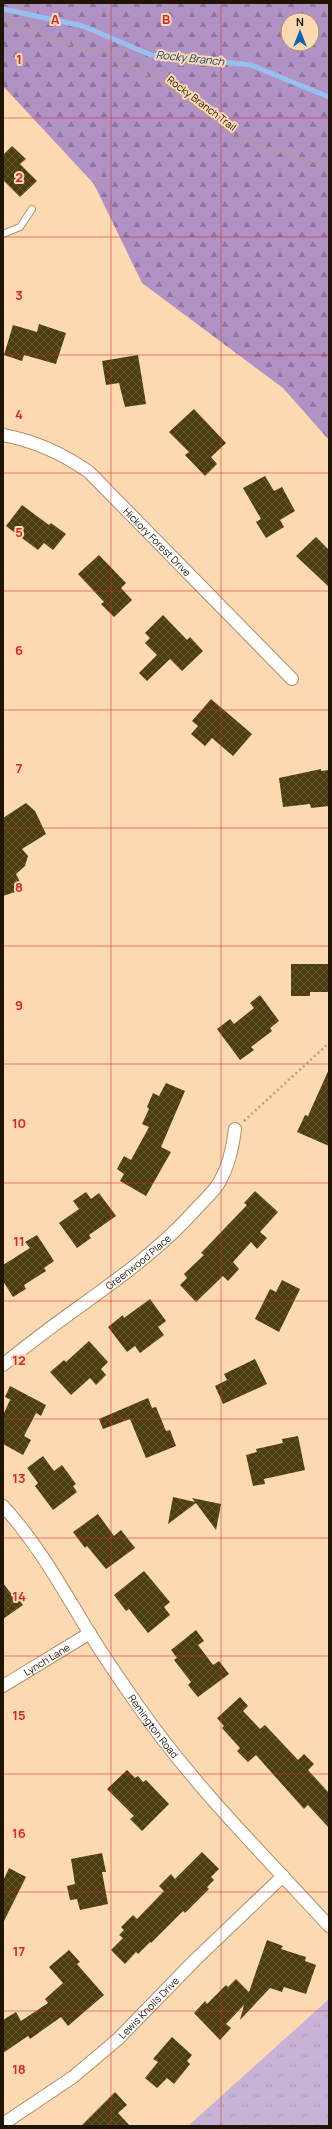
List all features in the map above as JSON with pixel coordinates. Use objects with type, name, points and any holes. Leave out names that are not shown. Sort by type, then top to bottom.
[{"type":"street","name":"Hickory Forest Drive","points":[[3,435],[21,438],[45,446],[66,456],[89,472],[292,679]]},
{"type":"street","name":"Greenwood Place","points":[[3,1365],[57,1322],[95,1297],[179,1228],[220,1182],[233,1144],[235,1129]]},
{"type":"street","name":"Remington Road","points":[[3,1506],[35,1546],[60,1582],[90,1633],[139,1708],[174,1754],[329,1926]]},
{"type":"street","name":"Lynch Lane","points":[[3,1686],[90,1633]]},
{"type":"street","name":"Lewis Knolls Drive","points":[[3,2124],[73,2077],[118,2039],[194,1960],[283,1876]]},
{"type":"lane","points":[[3,234],[20,227],[32,209]]},
{"type":"path","name":"Rocky Branch Trail","points":[[3,20],[79,48],[107,52],[124,65],[162,82],[240,140],[329,166]]},
{"type":"path","points":[[235,1129],[329,1042]]},
{"type":"green space","points":[[3,3],[329,3],[329,440],[283,388],[142,283],[94,184],[3,86]]},
{"type":"green space","points":[[329,1999],[329,2126],[188,2126]]},
{"type":"building","points":[[12,146],[26,159],[20,164],[37,181],[20,197],[3,180],[3,155]]},
{"type":"building","points":[[39,324],[66,333],[56,364],[24,355],[22,361],[4,355],[13,325],[37,332]]},
{"type":"building","points":[[138,355],[146,404],[125,407],[119,383],[106,385],[102,361]]},
{"type":"building","points":[[194,409],[226,443],[211,457],[217,464],[205,476],[185,455],[189,452],[169,432]]},
{"type":"building","points":[[265,476],[274,491],[282,487],[295,511],[280,520],[284,527],[266,538],[256,522],[261,519],[243,488]]},
{"type":"building","points":[[22,505],[49,525],[51,523],[66,534],[53,550],[44,543],[38,550],[6,526]]},
{"type":"building","points":[[316,537],[329,550],[329,587],[296,556]]},
{"type":"building","points":[[99,555],[126,583],[121,588],[132,600],[114,617],[101,604],[104,602],[78,574]]},
{"type":"building","points":[[163,615],[187,640],[190,637],[203,651],[182,671],[170,659],[147,681],[139,673],[157,655],[145,643],[150,638],[145,633]]},
{"type":"building","points":[[211,699],[252,734],[233,756],[212,738],[205,746],[191,734],[198,726],[192,721]]},
{"type":"building","points":[[321,769],[321,771],[329,770],[329,806],[311,808],[310,804],[283,807],[279,778]]},
{"type":"building","points":[[26,803],[35,811],[46,834],[22,849],[28,856],[25,866],[16,874],[21,884],[18,891],[3,896],[3,818]]},
{"type":"building","points":[[291,964],[329,964],[329,992],[310,992],[310,996],[291,996]]},
{"type":"building","points":[[260,995],[279,1021],[270,1028],[272,1031],[251,1047],[254,1050],[240,1060],[217,1029],[230,1019],[234,1024],[254,1008],[250,1003]]},
{"type":"building","points":[[329,1069],[329,1146],[297,1132],[305,1115],[308,1116]]},
{"type":"building","points":[[166,1083],[185,1091],[161,1147],[171,1152],[146,1196],[120,1181],[124,1174],[117,1169],[124,1156],[131,1160],[149,1127],[142,1124],[149,1109],[147,1107],[153,1093],[159,1096]]},
{"type":"building","points":[[255,1191],[278,1212],[260,1232],[267,1238],[257,1249],[251,1242],[233,1262],[239,1269],[228,1281],[223,1276],[196,1302],[180,1285],[187,1278],[184,1274],[204,1255],[201,1253],[247,1205],[244,1203]]},
{"type":"building","points":[[86,1192],[91,1199],[99,1193],[116,1216],[89,1235],[91,1238],[77,1248],[59,1223],[79,1209],[73,1201]]},
{"type":"building","points":[[37,1235],[54,1261],[44,1268],[46,1271],[24,1285],[26,1289],[13,1297],[3,1281],[3,1265],[30,1248],[25,1242]]},
{"type":"building","points":[[282,1280],[300,1289],[279,1332],[255,1319],[270,1289],[276,1292]]},
{"type":"building","points":[[150,1299],[166,1321],[158,1327],[164,1335],[140,1353],[135,1346],[127,1352],[108,1327],[123,1315],[124,1318]]},
{"type":"building","points":[[89,1341],[108,1362],[101,1369],[106,1375],[96,1385],[90,1378],[71,1395],[50,1372],[64,1360],[66,1362]]},
{"type":"building","points":[[255,1359],[267,1384],[223,1404],[215,1386],[227,1380],[224,1374]]},
{"type":"building","points":[[10,1386],[46,1405],[41,1416],[36,1413],[24,1436],[31,1440],[23,1455],[3,1444],[3,1415],[10,1400],[13,1401],[5,1397]]},
{"type":"building","points":[[148,1398],[152,1408],[156,1407],[166,1431],[170,1430],[176,1446],[146,1458],[130,1419],[103,1429],[99,1419]]},
{"type":"building","points":[[298,1436],[305,1470],[264,1479],[265,1484],[253,1486],[246,1455],[257,1452],[256,1449],[283,1443],[282,1439]]},
{"type":"building","points":[[43,1456],[54,1471],[62,1465],[76,1484],[73,1486],[77,1492],[53,1510],[35,1486],[38,1483],[27,1468]]},
{"type":"building","points":[[173,1497],[195,1502],[192,1498],[221,1504],[216,1530],[196,1503],[168,1524]]},
{"type":"building","points":[[98,1514],[114,1536],[121,1530],[135,1548],[106,1569],[87,1546],[85,1548],[73,1532]]},
{"type":"building","points":[[144,1571],[170,1602],[164,1607],[170,1615],[148,1633],[129,1609],[126,1611],[114,1595]]},
{"type":"building","points":[[3,1583],[13,1596],[15,1594],[23,1605],[3,1619]]},
{"type":"building","points":[[196,1630],[204,1641],[198,1645],[213,1665],[219,1661],[229,1674],[198,1697],[188,1685],[191,1682],[174,1660],[177,1658],[171,1650]]},
{"type":"building","points":[[240,1697],[248,1706],[243,1711],[260,1729],[265,1725],[298,1760],[304,1754],[314,1764],[308,1770],[329,1793],[329,1828],[308,1805],[304,1809],[256,1755],[248,1762],[237,1751],[240,1748],[222,1728],[224,1726],[217,1718]]},
{"type":"building","points":[[127,1770],[135,1778],[138,1776],[143,1782],[146,1780],[169,1804],[142,1831],[130,1819],[134,1816],[107,1789]]},
{"type":"building","points":[[202,1852],[219,1869],[211,1877],[214,1880],[207,1887],[209,1889],[185,1913],[183,1911],[151,1943],[150,1942],[138,1954],[136,1952],[125,1964],[111,1950],[123,1938],[119,1935],[124,1930],[121,1927],[133,1915],[137,1919],[164,1891],[159,1886],[171,1874],[175,1879]]},
{"type":"building","points":[[102,1853],[106,1872],[102,1872],[108,1904],[80,1910],[77,1899],[70,1900],[67,1886],[75,1884],[71,1859]]},
{"type":"building","points":[[9,1868],[26,1877],[3,1923],[3,1881]]},
{"type":"building","points":[[267,1940],[283,1946],[281,1949],[306,1957],[305,1961],[316,1965],[306,1994],[284,1987],[282,1992],[270,1988],[240,2020],[244,2005],[226,2024],[231,2028],[220,2040],[194,2013],[205,2001],[207,2004],[226,1985],[228,1987],[236,1979],[249,1992]]},
{"type":"building","points":[[69,1950],[80,1962],[77,1964],[104,1995],[68,2026],[61,2017],[30,2039],[28,2036],[3,2053],[3,2020],[16,2012],[21,2021],[48,2003],[45,1999],[63,1983],[49,1967]]},
{"type":"building","points":[[172,2037],[192,2055],[187,2061],[190,2064],[174,2084],[167,2078],[157,2088],[145,2078],[158,2062],[153,2059]]},
{"type":"building","points":[[115,2092],[127,2105],[118,2113],[130,2126],[81,2126]]},
{"type":"waterway","name":"Rocky Branch","points":[[3,9],[83,26],[151,55],[251,65],[329,97]]}]
